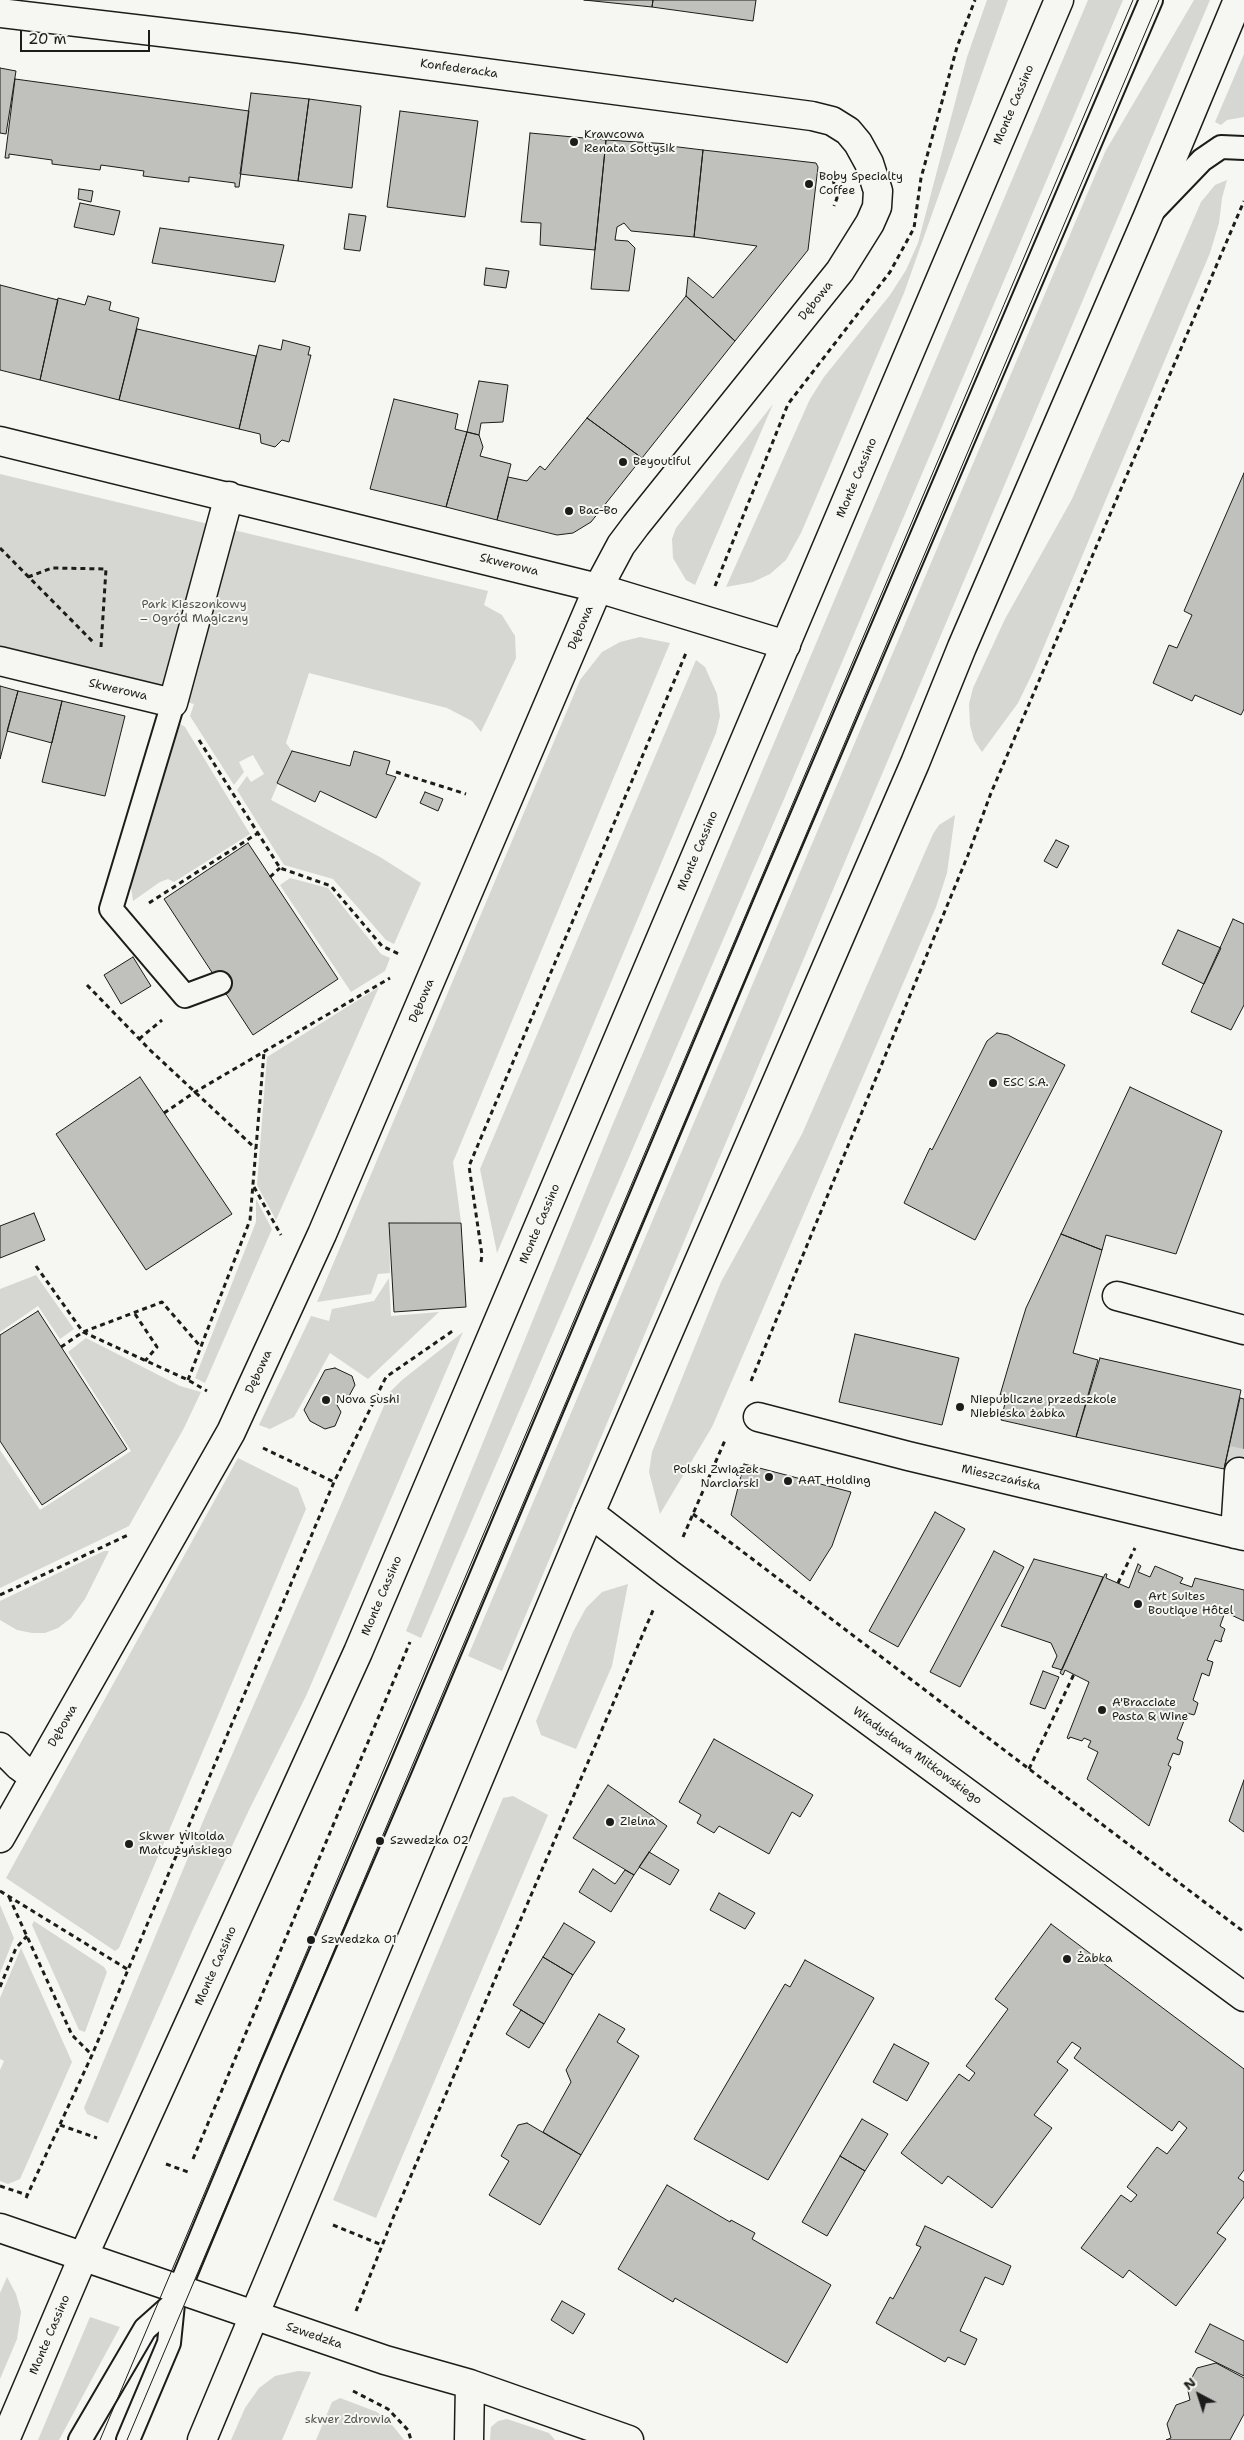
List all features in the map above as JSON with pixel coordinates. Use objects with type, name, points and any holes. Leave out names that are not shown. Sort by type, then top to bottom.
[{"type":"street","name":"Monte Cassino","points":[[5,2440],[84,2256],[358,1652],[1058,0]]},
{"type":"street","points":[[202,2440],[590,1513],[911,772],[966,638],[1148,216],[1238,0]]},
{"type":"street","name":"Konfederacka","points":[[0,13],[295,48],[812,116],[832,121],[848,131],[858,143],[869,163],[878,191]]},
{"type":"street","name":"Dębowa","points":[[0,1838],[231,1432],[322,1234],[598,588],[622,544],[636,525],[840,271],[870,223],[876,207],[878,191]]},
{"type":"street","name":"Skwerowa","points":[[0,441],[598,588],[786,645]]},
{"type":"street","points":[[173,703],[229,496]]},
{"type":"street","name":"Skwerowa","points":[[0,661],[173,703]]},
{"type":"street","points":[[1117,1296],[1244,1330]]},
{"type":"street","name":"Mieszczańska","points":[[758,1417],[1240,1535]]},
{"type":"street","points":[[1239,1472],[1240,1535]]},
{"type":"street","name":"Władysława Mitkowskiego","points":[[590,1513],[668,1573],[1244,1997]]},
{"type":"street","points":[[0,1747],[19,1766],[34,1777]]},
{"type":"street","name":"Szwedzka","points":[[0,2228],[84,2256],[176,2297],[254,2315],[385,2360],[470,2384],[629,2440]]},
{"type":"street","points":[[469,2440],[470,2384]]},
{"type":"lane","points":[[128,2440],[169,2343],[176,2297],[764,906],[1151,0]]},
{"type":"lane","points":[[1148,216],[1202,160],[1221,147],[1244,148]]},
{"type":"lane","points":[[173,703],[111,910],[185,996],[220,983]]},
{"type":"lane","points":[[80,2440],[145,2329],[176,2297]]},
{"type":"path","points":[[714,590],[788,404],[890,272],[914,228],[923,169],[957,47],[975,0]]},
{"type":"path","points":[[831,215],[837,198],[832,174]]},
{"type":"path","points":[[747,1390],[968,855],[991,793],[1244,201]]},
{"type":"path","points":[[0,548],[28,577],[100,650],[106,569],[52,568],[28,577]]},
{"type":"path","points":[[481,1264],[482,1255],[469,1166],[688,650]]},
{"type":"path","points":[[194,732],[280,868],[331,886],[382,946],[399,954]]},
{"type":"path","points":[[396,772],[466,794]]},
{"type":"path","points":[[142,908],[258,833]]},
{"type":"path","points":[[270,877],[280,868]]},
{"type":"path","points":[[164,1113],[196,1092],[390,978]]},
{"type":"path","points":[[88,985],[138,1039],[256,1150]]},
{"type":"path","points":[[138,1039],[169,1014]]},
{"type":"path","points":[[188,1380],[250,1220],[264,1052]]},
{"type":"path","points":[[253,1186],[281,1236]]},
{"type":"path","points":[[36,1266],[83,1332],[188,1380],[207,1391]]},
{"type":"path","points":[[61,1347],[83,1332],[135,1314],[162,1302],[201,1346]]},
{"type":"path","points":[[135,1314],[157,1348],[144,1360]]},
{"type":"path","points":[[24,2202],[92,2055],[127,1968],[334,1482],[386,1377],[456,1329]]},
{"type":"path","points":[[231,1432],[334,1482]]},
{"type":"path","points":[[354,2317],[729,1432]]},
{"type":"path","points":[[693,1514],[1244,1932]]},
{"type":"path","points":[[0,1595],[134,1532]]},
{"type":"path","points":[[1118,1583],[1136,1545]]},
{"type":"path","points":[[197,2149],[410,1642]]},
{"type":"path","points":[[1029,1769],[1074,1674]]},
{"type":"path","points":[[0,1891],[127,1968]]},
{"type":"path","points":[[10,1897],[72,2035],[92,2055]]},
{"type":"path","points":[[0,1987],[16,1948],[27,1936]]},
{"type":"path","points":[[60,2125],[106,2142]]},
{"type":"path","points":[[0,2186],[27,2195]]},
{"type":"path","points":[[328,2224],[383,2246]]},
{"type":"path","points":[[349,2389],[388,2409],[408,2430],[412,2440]]},
{"type":"green space","points":[[987,0],[1008,0],[904,293],[801,533],[786,560],[770,574],[753,582],[726,587],[810,399],[824,377],[890,295],[906,270],[918,243],[967,57]]},
{"type":"green space","points":[[1088,0],[1123,0],[784,799],[421,1638],[406,1631],[612,1126]]},
{"type":"green space","points":[[1194,0],[1210,0],[502,1671],[468,1656],[1105,152]]},
{"type":"green space","points":[[1244,54],[1244,117],[1227,120],[1221,125],[1215,122]]},
{"type":"green space","points":[[1227,180],[1222,198],[1219,223],[1210,253],[1034,670],[1018,703],[982,752],[974,740],[970,725],[969,704],[973,688],[1005,619],[1072,499],[1201,202],[1215,185]]},
{"type":"green space","points":[[773,404],[695,585],[686,580],[673,558],[672,539],[676,528]]},
{"type":"green space","name":"Park Kieszonkowy – Ogród Magiczny","points":[[0,474],[488,591],[484,605],[502,615],[515,636],[516,658],[481,732],[472,721],[447,708],[309,673],[286,743],[292,751],[271,800],[380,857],[421,883],[394,944],[386,940],[333,879],[284,865],[237,790],[247,776],[251,782],[264,774],[253,755],[239,762],[244,772],[234,785],[190,716],[194,704],[0,656]]},
{"type":"green space","points":[[640,637],[670,643],[453,1162],[461,1222],[389,1223],[390,1273],[378,1274],[371,1294],[317,1302],[580,680],[602,652],[620,642]]},
{"type":"green space","points":[[696,660],[705,667],[717,694],[720,716],[716,733],[497,1253],[480,1169]]},
{"type":"green space","points":[[177,722],[185,727],[250,834],[174,882],[168,879],[160,882],[133,901],[130,880]]},
{"type":"green space","points":[[955,815],[947,873],[936,907],[712,1427],[660,1514],[649,1472],[652,1452],[721,1282],[802,1134],[933,834],[939,825]]},
{"type":"green space","points":[[290,878],[328,888],[381,954],[390,958],[385,971],[351,992],[280,885]]},
{"type":"green space","points":[[379,987],[276,1220],[257,1185],[267,1057]]},
{"type":"green space","points":[[256,1199],[272,1229],[205,1383],[195,1378],[256,1222]]},
{"type":"green space","points":[[36,1275],[74,1329],[60,1339],[38,1306],[0,1332],[0,1289]]},
{"type":"green space","points":[[389,1278],[391,1316],[439,1312],[368,1379],[330,1353],[294,1417],[270,1429],[259,1425],[311,1316],[329,1321],[332,1309],[374,1301]]},
{"type":"green space","points":[[463,1332],[306,1696],[249,1810],[194,1927],[108,2123],[87,2114],[84,2108],[204,1819],[390,1392],[402,1380]]},
{"type":"green space","points":[[86,1338],[180,1386],[201,1392],[184,1428],[129,1526],[0,1588],[0,1450],[40,1510],[131,1451],[68,1352]]},
{"type":"green space","points":[[238,1458],[298,1488],[306,1509],[119,1948],[115,1951],[6,1878]]},
{"type":"green space","points":[[104,1551],[109,1551],[85,1599],[71,1618],[58,1628],[45,1633],[32,1633],[17,1630],[0,1620],[0,1601]]},
{"type":"green space","points":[[628,1584],[612,1666],[576,1749],[541,1735],[536,1721],[573,1632],[586,1608],[602,1592]]},
{"type":"green space","points":[[513,1796],[548,1815],[376,2218],[333,2200],[503,1798]]},
{"type":"green space","points":[[0,1905],[14,1938],[0,1973]]},
{"type":"green space","points":[[34,1921],[104,1967],[107,1972],[85,2032],[79,2030],[32,1925]]},
{"type":"green space","points":[[21,1948],[72,2062],[20,2179],[8,2184],[0,2181],[0,2070],[4,2061],[0,2059],[0,1998]]},
{"type":"green space","points":[[7,2277],[16,2294],[21,2312],[17,2339],[0,2379],[0,2293]]},
{"type":"green space","points":[[90,2317],[120,2327],[59,2440],[38,2440]]},
{"type":"green space","points":[[298,2371],[311,2372],[282,2440],[231,2440],[245,2408],[259,2388],[275,2376]]},
{"type":"green space","name":"skwer Zdrowia","points":[[340,2398],[377,2412],[393,2426],[404,2440],[316,2440],[332,2402]]},
{"type":"green space","points":[[507,2419],[549,2433],[555,2440],[490,2440],[491,2427],[498,2421]]},
{"type":"building","points":[[584,0],[653,0],[652,7]]},
{"type":"building","points":[[653,0],[756,0],[753,21],[652,7]]},
{"type":"building","points":[[0,68],[16,71],[6,134],[0,133]]},
{"type":"building","points":[[15,79],[249,111],[239,187],[235,187],[235,183],[189,177],[189,182],[143,176],[144,171],[101,165],[100,170],[52,164],[52,160],[9,154],[9,158],[5,158]]},
{"type":"building","points":[[251,93],[309,99],[298,181],[240,174]]},
{"type":"building","points":[[309,99],[361,106],[352,188],[298,181]]},
{"type":"building","points":[[400,111],[478,121],[465,217],[387,207]]},
{"type":"building","points":[[530,133],[606,140],[595,250],[540,245],[541,223],[521,222]]},
{"type":"building","points":[[606,140],[670,144],[670,146],[703,150],[694,237],[631,231],[624,223],[617,227],[615,240],[628,241],[635,248],[629,291],[591,289]]},
{"type":"building","points":[[703,150],[816,163],[818,167],[808,250],[735,341],[686,296],[688,277],[713,298],[757,246],[694,237]]},
{"type":"building","points":[[79,189],[93,191],[91,202],[78,199]]},
{"type":"building","points":[[80,203],[120,211],[114,235],[74,227]]},
{"type":"building","points":[[349,214],[366,216],[360,251],[344,249]]},
{"type":"building","points":[[160,228],[284,245],[275,282],[152,263]]},
{"type":"building","points":[[486,268],[509,271],[506,288],[484,285]]},
{"type":"building","points":[[0,285],[58,300],[40,380],[0,370]]},
{"type":"building","points":[[88,296],[111,302],[109,310],[139,318],[119,400],[40,380],[58,298],[85,305]]},
{"type":"building","points":[[686,296],[735,341],[642,458],[587,418]]},
{"type":"building","points":[[137,329],[256,356],[239,429],[119,400]]},
{"type":"building","points":[[283,340],[310,347],[308,355],[311,355],[289,442],[282,440],[275,447],[261,443],[260,434],[239,429],[259,345],[281,350]]},
{"type":"building","points":[[479,381],[508,385],[503,422],[481,423],[479,435],[467,432]]},
{"type":"building","points":[[394,399],[458,414],[455,429],[467,432],[446,507],[370,489]]},
{"type":"building","points":[[587,418],[642,458],[591,522],[573,533],[557,535],[497,520],[508,477],[527,481],[540,466],[545,470]]},
{"type":"building","points":[[467,432],[479,435],[483,447],[480,456],[511,464],[497,520],[446,507]]},
{"type":"building","points":[[1244,473],[1244,709],[1241,715],[1195,695],[1192,701],[1153,683],[1169,645],[1177,648],[1192,615],[1184,611]]},
{"type":"building","points":[[0,686],[18,691],[0,759]]},
{"type":"building","points":[[18,691],[62,701],[52,743],[7,731]]},
{"type":"building","points":[[62,701],[125,716],[105,796],[42,782]]},
{"type":"building","points":[[292,751],[350,766],[354,751],[390,761],[386,774],[396,777],[376,818],[320,791],[315,802],[277,783]]},
{"type":"building","points":[[425,792],[443,799],[438,811],[420,803]]},
{"type":"building","points":[[1056,840],[1069,846],[1057,868],[1044,861]]},
{"type":"building","points":[[248,843],[338,979],[253,1035],[164,899]]},
{"type":"building","points":[[1233,919],[1244,924],[1244,1005],[1231,1030],[1191,1012]]},
{"type":"building","points":[[1178,930],[1221,948],[1204,984],[1162,964]]},
{"type":"building","points":[[133,957],[151,986],[121,1004],[104,975]]},
{"type":"building","points":[[997,1033],[1008,1035],[1065,1065],[975,1240],[904,1203],[930,1148],[932,1150],[987,1041]]},
{"type":"building","points":[[140,1077],[232,1214],[146,1270],[56,1134]]},
{"type":"building","points":[[1130,1087],[1222,1131],[1176,1254],[1106,1235],[1102,1250],[1061,1234]]},
{"type":"building","points":[[34,1213],[45,1240],[0,1258],[0,1226]]},
{"type":"building","points":[[389,1223],[461,1223],[466,1307],[394,1312]]},
{"type":"building","points":[[1061,1234],[1102,1250],[1073,1353],[1098,1360],[1076,1437],[1001,1420],[1007,1395],[1000,1395],[1026,1308]]},
{"type":"building","points":[[38,1311],[127,1449],[42,1505],[0,1441],[0,1335]]},
{"type":"building","points":[[855,1334],[959,1358],[942,1425],[839,1402]]},
{"type":"building","points":[[1100,1358],[1241,1390],[1224,1469],[1076,1437]]},
{"type":"building","name":"Nova Sushi","points":[[335,1368],[352,1376],[355,1385],[348,1398],[338,1402],[337,1405],[341,1412],[335,1426],[325,1429],[310,1421],[304,1410],[325,1370]]},
{"type":"building","points":[[1240,1398],[1244,1399],[1244,1474],[1224,1469]]},
{"type":"building","points":[[744,1464],[851,1492],[832,1546],[810,1581],[731,1515]]},
{"type":"building","points":[[935,1512],[965,1529],[898,1647],[869,1631]]},
{"type":"building","points":[[994,1551],[1024,1567],[960,1687],[930,1672]]},
{"type":"building","points":[[1034,1559],[1103,1577],[1062,1670],[1052,1667],[1057,1656],[1051,1643],[1001,1626]]},
{"type":"building","points":[[1138,1564],[1141,1566],[1138,1572],[1150,1577],[1155,1566],[1183,1578],[1180,1583],[1192,1587],[1195,1578],[1244,1590],[1244,1621],[1225,1612],[1220,1626],[1225,1629],[1222,1640],[1221,1642],[1215,1640],[1207,1660],[1213,1662],[1209,1676],[1202,1673],[1193,1700],[1198,1703],[1195,1713],[1194,1715],[1187,1713],[1177,1739],[1183,1742],[1180,1753],[1179,1755],[1173,1753],[1168,1765],[1171,1767],[1149,1826],[1087,1779],[1098,1752],[1088,1747],[1091,1741],[1084,1738],[1082,1741],[1070,1737],[1069,1739],[1067,1738],[1089,1682],[1065,1670],[1063,1675],[1060,1673],[1105,1574],[1107,1574],[1106,1578],[1129,1588]]},
{"type":"building","points":[[1043,1671],[1059,1677],[1045,1709],[1030,1704]]},
{"type":"building","points":[[714,1739],[813,1795],[800,1817],[792,1812],[769,1854],[719,1826],[714,1833],[697,1823],[701,1815],[679,1802]]},
{"type":"building","points":[[1244,1780],[1244,1832],[1229,1821]]},
{"type":"building","points":[[608,1785],[667,1826],[634,1875],[573,1838]]},
{"type":"building","points":[[649,1852],[679,1870],[670,1885],[639,1867]]},
{"type":"building","points":[[593,1869],[615,1884],[625,1870],[634,1875],[611,1912],[579,1892]]},
{"type":"building","points":[[719,1893],[755,1913],[745,1929],[710,1910]]},
{"type":"building","points":[[564,1923],[595,1942],[573,1975],[543,1957]]},
{"type":"building","points":[[1051,1924],[1244,2069],[1244,2170],[1238,2178],[1244,2182],[1244,2197],[1217,2233],[1226,2239],[1176,2306],[1129,2270],[1123,2278],[1081,2248],[1121,2195],[1131,2202],[1137,2195],[1127,2187],[1157,2147],[1167,2154],[1187,2128],[1179,2121],[1172,2131],[1074,2058],[1081,2048],[1072,2042],[1057,2062],[1068,2070],[1034,2115],[1052,2128],[992,2208],[948,2176],[942,2184],[901,2153],[959,2074],[969,2081],[975,2073],[966,2066],[1008,2009],[995,1999]]},
{"type":"building","points":[[543,1957],[573,1975],[544,2024],[513,2005]]},
{"type":"building","points":[[805,1960],[874,1998],[768,2180],[694,2139],[785,1984],[790,1987]]},
{"type":"building","points":[[521,2010],[544,2024],[529,2048],[506,2034]]},
{"type":"building","points":[[599,2014],[625,2029],[617,2042],[639,2056],[581,2155],[543,2132],[571,2082],[566,2070]]},
{"type":"building","points":[[894,2044],[929,2063],[907,2101],[873,2082]]},
{"type":"building","points":[[862,2119],[888,2134],[865,2171],[840,2156]]},
{"type":"building","points":[[527,2123],[581,2155],[540,2225],[489,2195],[509,2161],[501,2156],[518,2125]]},
{"type":"building","points":[[840,2156],[865,2171],[827,2236],[802,2222]]},
{"type":"building","points":[[667,2185],[730,2222],[731,2220],[755,2233],[752,2239],[831,2285],[787,2363],[675,2298],[673,2302],[618,2269]]},
{"type":"building","points":[[925,2226],[1011,2266],[1003,2285],[985,2277],[960,2331],[977,2339],[965,2365],[948,2357],[945,2362],[876,2323],[890,2297],[893,2299],[921,2247],[916,2245]]},
{"type":"building","points":[[562,2301],[585,2314],[573,2334],[551,2320]]},
{"type":"building","points":[[1210,2324],[1244,2341],[1244,2376],[1195,2352]]},
{"type":"building","points":[[1216,2363],[1244,2378],[1244,2414],[1230,2440],[1166,2440],[1171,2438],[1167,2424],[1176,2405],[1190,2400],[1187,2387],[1197,2368]]},
{"type":"tunnel","points":[[1239,1472],[1244,1449]]},
{"type":"tram line","points":[[100,2440],[1133,0]]},
{"type":"tram line","points":[[127,2440],[1159,0]]},
{"type":"place","name":"Krawcowa Renata Sołtysik","points":[[574,142]]},
{"type":"place","name":"Boby Specialty Coffee","points":[[809,184]]},
{"type":"place","name":"Beyoutiful","points":[[623,462]]},
{"type":"place","name":"Bac-Bo","points":[[569,511]]},
{"type":"place","name":"ESC S.A.","points":[[993,1083]]},
{"type":"place","name":"Nova Sushi","points":[[326,1400]]},
{"type":"place","name":"Niepubliczne przedszkole Niebieska żabka","points":[[960,1407]]},
{"type":"place","name":"Polski Związek Narciarski","points":[[769,1477]]},
{"type":"place","name":"AAT Holding","points":[[788,1481]]},
{"type":"place","name":"Art Suites Boutique Hôtel","points":[[1138,1604]]},
{"type":"place","name":"A'Bracciate Pasta & Wine","points":[[1102,1710]]},
{"type":"place","name":"Zielna","points":[[610,1822]]},
{"type":"place","name":"Szwedzka 02","points":[[380,1841]]},
{"type":"place","name":"Skwer Witolda Małcużyńskiego","points":[[129,1844]]},
{"type":"place","name":"Szwedzka 01","points":[[311,1940]]},
{"type":"place","name":"Żabka","points":[[1067,1959]]}]
